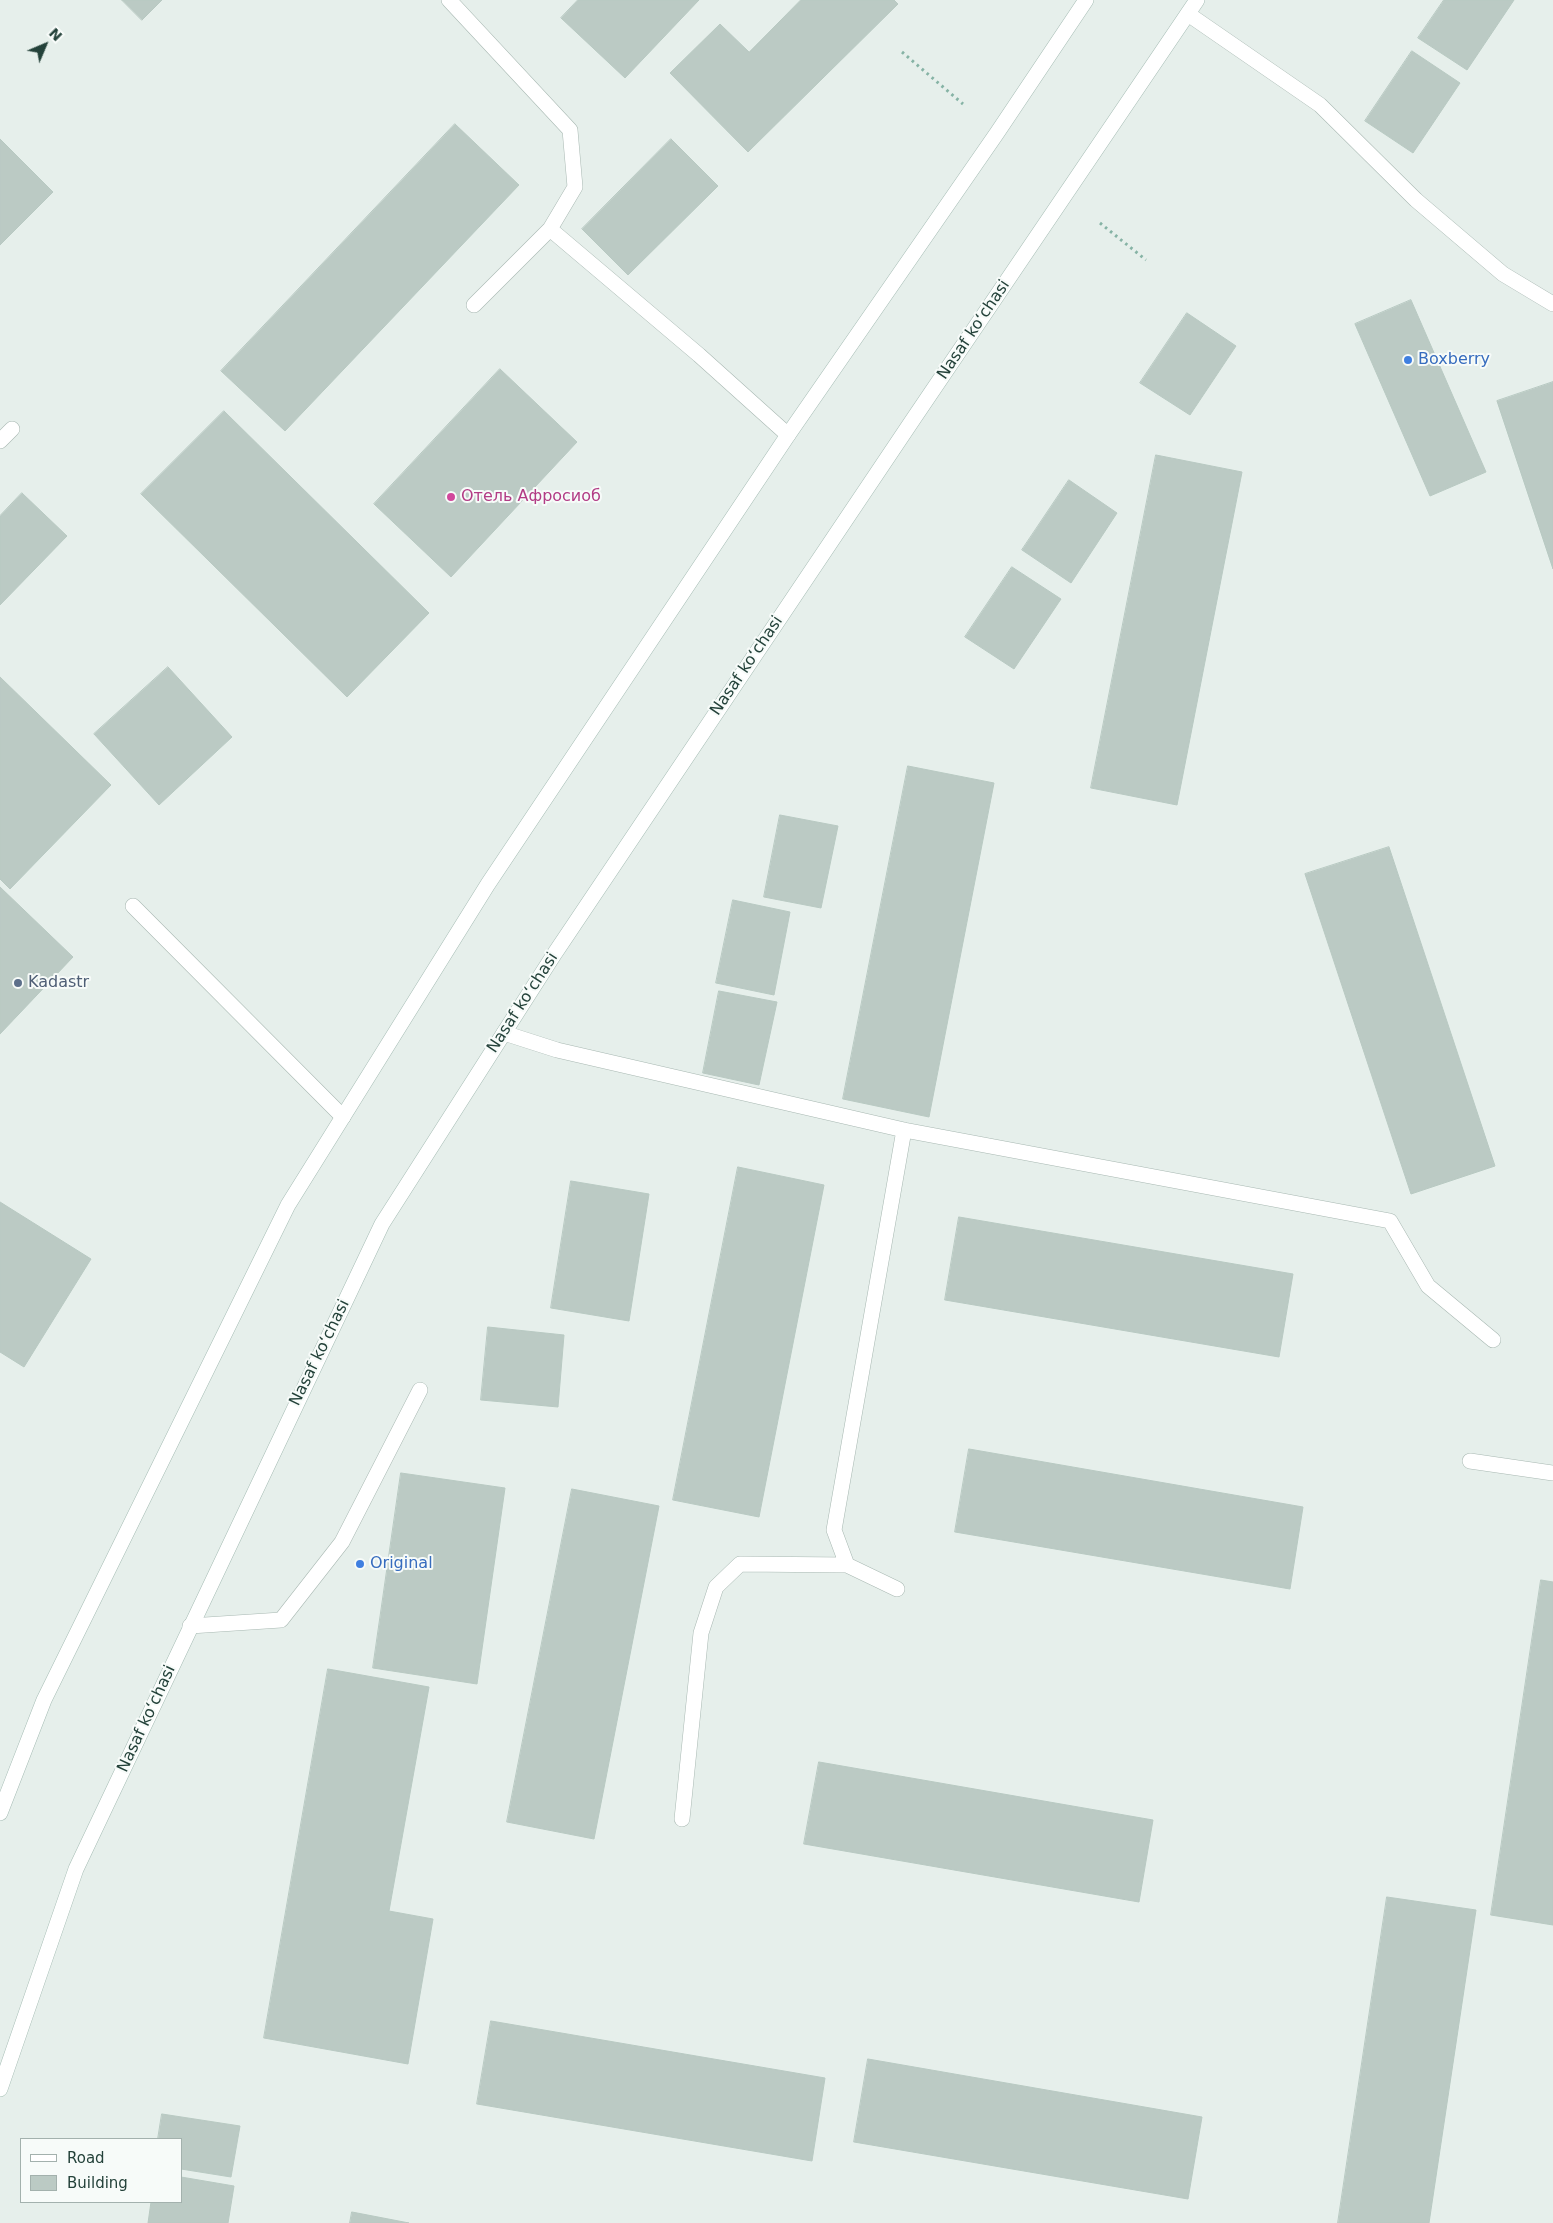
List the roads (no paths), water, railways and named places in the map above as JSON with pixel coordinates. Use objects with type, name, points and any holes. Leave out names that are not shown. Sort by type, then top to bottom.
[{"type":"main road","points":[[449,0],[570,130],[575,187],[550,229],[474,305]]},
{"type":"main road","points":[[0,1813],[44,1700],[288,1205],[488,884],[788,436],[997,133],[1086,0]]},
{"type":"main road","name":"Nasaf ko‘chasi","points":[[0,2089],[76,1869],[382,1224],[555,953],[914,418],[1198,0]]},
{"type":"main road","points":[[1188,14],[1320,106],[1416,200],[1503,274],[1553,304]]},
{"type":"main road","points":[[550,229],[699,356],[788,436]]},
{"type":"main road","points":[[0,441],[12,429]]},
{"type":"main road","points":[[133,906],[343,1117]]},
{"type":"main road","points":[[504,1033],[557,1050],[904,1130],[1390,1221],[1428,1286],[1493,1340]]},
{"type":"main road","points":[[847,1565],[834,1530],[904,1130]]},
{"type":"main road","points":[[190,1626],[281,1620],[342,1542],[420,1390]]},
{"type":"main road","points":[[1470,1461],[1553,1473]]},
{"type":"main road","points":[[682,1819],[701,1634],[716,1587],[740,1564],[847,1565],[897,1589]]},
{"type":"place","name":"Boxberry","points":[[1408,360]]},
{"type":"place","name":"Отель Афросиоб","points":[[451,497]]},
{"type":"place","name":"Kadastr","points":[[18,983]]},
{"type":"place","name":"Original","points":[[360,1564]]}]
